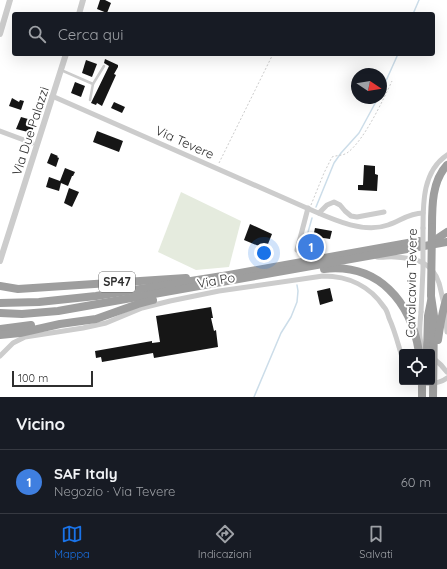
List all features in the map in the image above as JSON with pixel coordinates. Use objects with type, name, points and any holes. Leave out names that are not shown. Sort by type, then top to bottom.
[{"type":"highway","points":[[434,397],[434,316],[432,296],[433,203],[436,183],[441,172],[447,165]]},
{"type":"highway","points":[[447,232],[438,238],[447,236]]},
{"type":"highway","name":"Via Po","points":[[229,276],[419,241]]},
{"type":"highway","name":"Via Po","points":[[204,286],[447,242]]},
{"type":"highway","points":[[262,275],[333,268],[362,272],[386,286],[400,303],[411,323],[418,349]]},
{"type":"highway","name":"SP47","points":[[0,286],[18,289],[154,279],[229,276]]},
{"type":"highway","name":"SP47","points":[[0,302],[57,301],[229,276]]},
{"type":"highway","name":"SP47","points":[[0,313],[22,314],[58,311],[204,286]]},
{"type":"highway","name":"SP47","points":[[0,335],[20,333],[60,324],[96,319],[138,304],[204,286]]},
{"type":"highway","points":[[426,349],[428,316],[432,296]]},
{"type":"highway","points":[[434,397],[438,340],[442,314],[447,297]]},
{"type":"highway","name":"SP47","points":[[0,329],[60,324]]},
{"type":"highway","points":[[422,385],[422,397]]},
{"type":"highway","points":[[426,385],[426,397]]},
{"type":"street","points":[[0,34],[10,0]]},
{"type":"street","points":[[80,12],[83,0]]},
{"type":"street","name":"Via Due Palazzi","points":[[0,261],[65,56]]},
{"type":"street","name":"Via Tevere","points":[[52,96],[309,209],[361,228],[386,226],[414,213],[423,213]]},
{"type":"street","points":[[0,131],[32,143]]},
{"type":"street","points":[[423,213],[426,188],[432,172],[440,160],[447,155]]},
{"type":"street","points":[[319,213],[327,205],[334,202],[340,204],[351,216],[356,217],[384,212]]},
{"type":"street","points":[[297,250],[309,209]]},
{"type":"street","name":"Cavalcavia Tevere","points":[[423,213],[420,323],[421,343],[423,349]]},
{"type":"street","points":[[364,257],[380,258],[394,256],[409,258],[422,261],[429,266],[439,283],[447,332]]},
{"type":"street","name":"Via Po","points":[[0,356],[14,343],[25,337],[106,323],[142,308],[170,301],[219,291],[316,277],[335,276],[361,284],[375,296],[385,308],[400,349]]},
{"type":"street","points":[[435,360],[447,372]]},
{"type":"street","points":[[435,383],[442,382],[447,378]]},
{"type":"lane","points":[[90,100],[93,84],[104,66]]},
{"type":"lane","points":[[61,70],[93,84]]},
{"type":"path","points":[[217,168],[272,56]]},
{"type":"path","points":[[309,209],[332,157],[348,152],[356,144],[384,99],[392,81]]},
{"type":"shaded area","points":[[181,192],[241,221],[229,267],[196,270],[158,252]]},
{"type":"building","points":[[100,0],[105,0],[111,3],[107,12],[97,9]]},
{"type":"building","points":[[105,59],[118,65],[118,67],[102,106],[97,103],[96,105],[91,103],[109,66],[104,63]]},
{"type":"building","points":[[86,60],[97,64],[92,77],[82,73]]},
{"type":"building","points":[[75,82],[85,86],[81,97],[71,93]]},
{"type":"building","points":[[12,98],[19,102],[20,100],[24,101],[21,110],[9,106]]},
{"type":"building","points":[[114,102],[125,107],[122,113],[111,108]]},
{"type":"building","points":[[21,117],[35,121],[32,133],[16,129]]},
{"type":"building","points":[[97,131],[123,141],[119,152],[93,142]]},
{"type":"building","points":[[51,153],[59,158],[56,167],[47,163]]},
{"type":"building","points":[[364,165],[375,166],[375,174],[378,175],[377,191],[358,190],[358,185],[363,185]]},
{"type":"building","points":[[65,168],[75,172],[68,186],[61,183],[59,191],[46,187],[49,177],[60,181]]},
{"type":"building","points":[[69,188],[79,192],[72,207],[64,203]]},
{"type":"building","points":[[250,224],[272,234],[266,249],[244,240]]},
{"type":"building","points":[[315,228],[332,231],[330,239],[317,237],[314,252],[310,251]]},
{"type":"building","points":[[330,288],[333,301],[320,305],[317,291]]},
{"type":"building","points":[[211,307],[213,318],[211,318],[214,331],[216,330],[218,347],[154,358],[153,353],[102,362],[101,357],[96,358],[95,351],[152,341],[152,343],[160,342],[156,316]]},
{"type":"waterway","points":[[414,12],[419,0]]},
{"type":"waterway","points":[[387,79],[397,56]]},
{"type":"waterway","points":[[316,207],[334,163],[359,133],[375,104]]},
{"type":"waterway","points":[[303,250],[312,218]]},
{"type":"waterway","points":[[254,397],[281,333],[291,317],[297,302],[297,285]]},
{"type":"place","name":"SAF Italy","points":[[311,247]]}]
